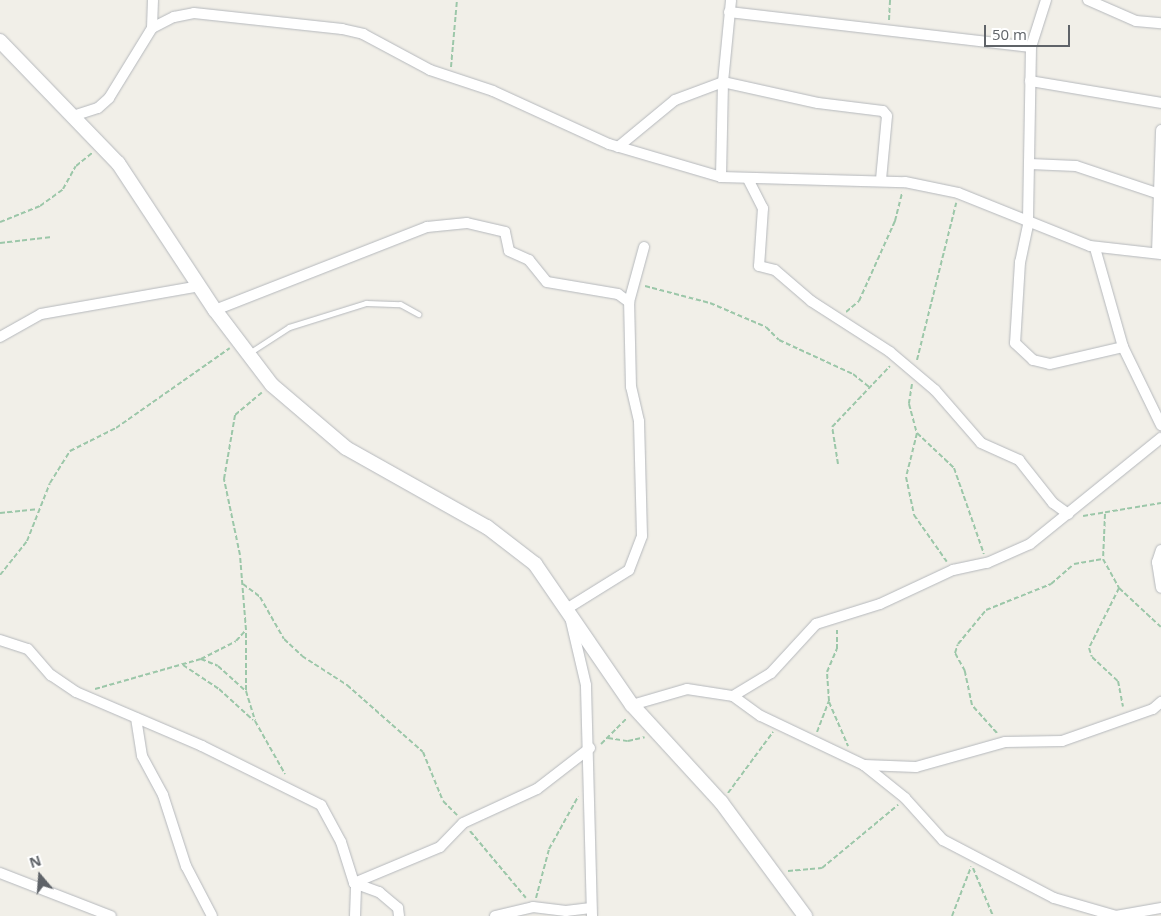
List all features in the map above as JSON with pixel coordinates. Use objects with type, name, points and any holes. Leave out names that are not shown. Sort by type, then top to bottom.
[{"type":"street","points":[[73,116],[98,108],[109,98],[152,28],[153,0]]},
{"type":"street","points":[[721,177],[723,82],[731,0]]},
{"type":"street","points":[[1046,0],[1031,47],[1028,225],[1020,262],[1015,338],[1018,348],[1033,360],[1050,364],[1123,347]]},
{"type":"street","points":[[1088,0],[1136,21],[1161,23]]},
{"type":"street","points":[[729,12],[888,34],[1031,47]]},
{"type":"street","points":[[152,28],[194,13],[342,29],[388,45],[412,62],[618,147],[721,177],[905,182],[958,193],[1028,225],[1095,248],[1159,253],[1161,130]]},
{"type":"street","points":[[0,41],[98,140],[215,310],[272,385],[346,448],[487,527],[535,564],[637,708],[721,802],[805,916]]},
{"type":"street","points":[[1030,81],[1161,103]]},
{"type":"street","points":[[618,147],[675,100],[723,82],[818,103],[883,111],[887,116],[882,180]]},
{"type":"street","points":[[1030,164],[1076,166],[1159,194]]},
{"type":"street","points":[[748,179],[763,208],[757,264],[775,270],[895,358],[935,390],[981,443],[1019,460],[1053,503],[1068,513]]},
{"type":"street","points":[[215,310],[427,227],[467,223],[502,229],[510,251],[529,260],[547,282],[618,294],[629,302]]},
{"type":"street","points":[[568,608],[629,570],[642,536],[639,421],[631,379],[629,302],[644,247]]},
{"type":"street","points":[[1095,248],[1123,347],[1161,425]]},
{"type":"street","points":[[0,336],[41,314],[199,286]]},
{"type":"street","points":[[733,696],[772,673],[816,624],[913,591],[953,570],[987,563],[1030,544],[1161,438]]},
{"type":"street","points":[[1161,550],[1157,562],[1161,588]]},
{"type":"street","points":[[495,916],[532,907],[566,912],[592,912],[590,748],[586,685],[568,608]]},
{"type":"street","points":[[0,640],[28,649],[51,675],[76,692],[136,718],[321,805],[341,842],[355,884],[355,916]]},
{"type":"street","points":[[637,708],[687,689],[733,696],[778,724],[864,765],[905,798],[943,840],[1054,898],[1116,916],[1161,908]]},
{"type":"street","points":[[864,765],[916,767],[1005,742],[1062,741],[1128,719],[1161,702]]},
{"type":"street","points":[[136,718],[142,756],[163,795],[186,866],[212,916]]},
{"type":"street","points":[[355,884],[435,850],[463,823],[532,793],[590,748]]},
{"type":"street","points":[[0,874],[111,916]]},
{"type":"street","points":[[355,884],[379,892],[398,908],[399,916]]},
{"type":"lane","points":[[249,353],[289,327],[366,303],[400,304],[418,314]]},
{"type":"path","points":[[450,77],[457,0]]},
{"type":"path","points":[[888,34],[890,0]]},
{"type":"path","points":[[0,222],[40,206],[63,190],[76,166],[90,159],[98,140]]},
{"type":"path","points":[[834,315],[849,311],[858,301],[895,221],[905,182]]},
{"type":"path","points":[[953,570],[914,515],[906,477],[917,433],[909,404],[914,374],[958,193]]},
{"type":"path","points":[[0,243],[52,237]]},
{"type":"path","points":[[635,284],[710,303],[766,327],[779,340],[853,374],[870,388]]},
{"type":"path","points":[[0,575],[27,540],[38,509],[70,451],[116,428],[240,341]]},
{"type":"path","points":[[838,464],[832,427],[870,388],[895,358]]},
{"type":"path","points":[[272,385],[235,415],[224,479],[243,584],[246,630],[246,691],[255,722],[288,780]]},
{"type":"path","points":[[917,433],[954,468],[987,563]]},
{"type":"path","points":[[1068,513],[1089,517],[1161,503]]},
{"type":"path","points":[[0,514],[38,509]]},
{"type":"path","points":[[1105,514],[1103,559],[1119,588],[1161,627]]},
{"type":"path","points":[[1005,742],[972,705],[965,671],[955,653],[958,644],[986,610],[1051,584],[1074,564],[1103,559]]},
{"type":"path","points":[[243,584],[260,597],[284,639],[302,656],[347,686],[423,752],[443,801],[463,823],[482,849],[496,857],[518,892],[534,904],[549,849],[579,791]]},
{"type":"path","points":[[1119,588],[1089,648],[1118,681],[1128,719]]},
{"type":"path","points":[[846,614],[826,672],[828,701],[853,760]]},
{"type":"path","points":[[76,692],[200,659],[236,641],[246,630]]},
{"type":"path","points":[[200,659],[218,666],[246,691]]},
{"type":"path","points":[[183,665],[220,689],[255,722]]},
{"type":"path","points":[[815,742],[828,701]]},
{"type":"path","points":[[590,748],[608,738],[625,718],[637,708]]},
{"type":"path","points":[[721,802],[778,724]]},
{"type":"path","points":[[608,738],[628,742],[659,732]]},
{"type":"path","points":[[777,878],[792,870],[822,868],[905,798]]},
{"type":"path","points":[[952,916],[972,864],[993,916]]}]
